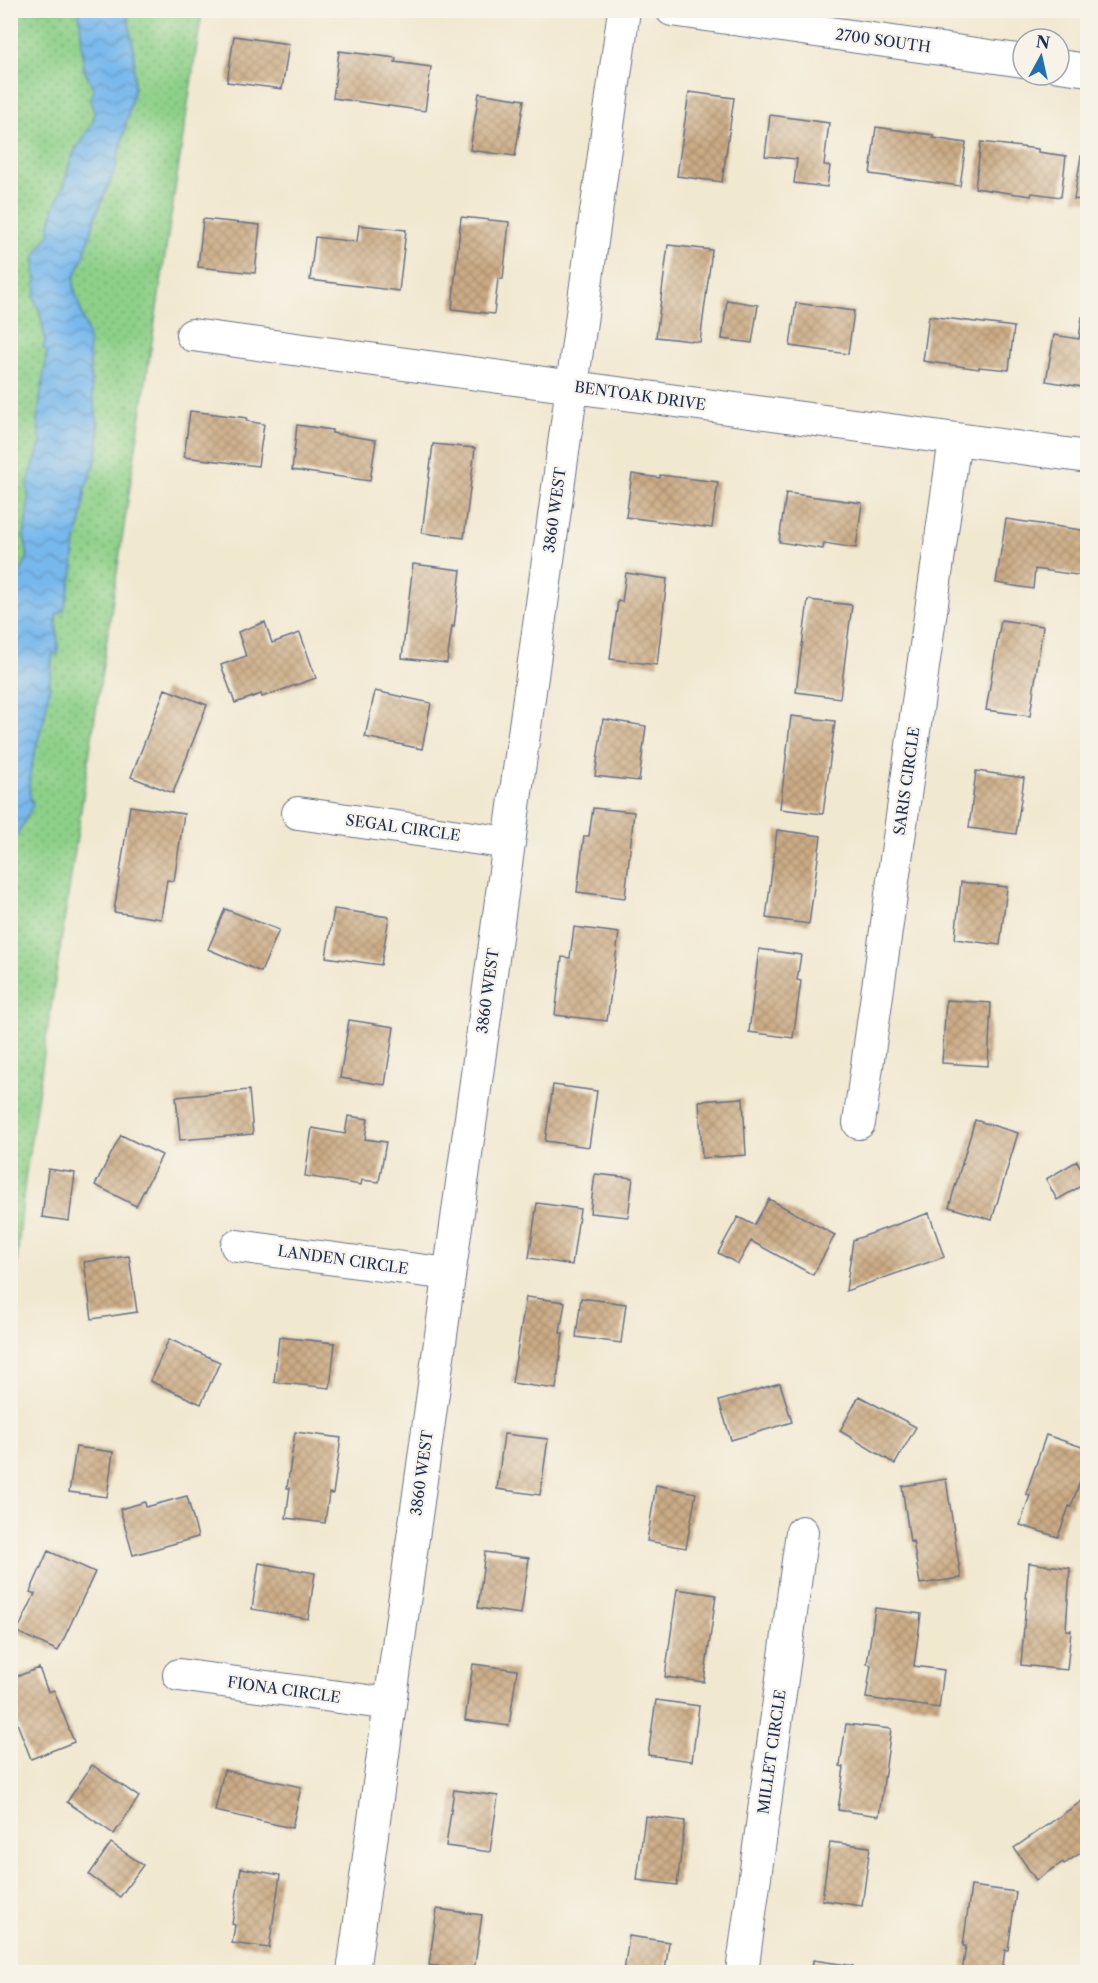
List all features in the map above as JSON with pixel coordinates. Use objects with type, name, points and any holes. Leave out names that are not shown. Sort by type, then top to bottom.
[{"type":"street","name":"3860 WEST","points":[[352,1972],[624,10]]},
{"type":"street","name":"2700 SOUTH","points":[[672,10],[1011,59]]},
{"type":"street","points":[[1071,68],[1088,70]]},
{"type":"street","name":"BENTOAK DRIVE","points":[[192,334],[1088,457]]},
{"type":"street","name":"SARIS CIRCLE","points":[[859,1123],[955,439]]},
{"type":"street","name":"SEGAL CIRCLE","points":[[298,813],[509,843]]},
{"type":"street","name":"LANDEN CIRCLE","points":[[237,1246],[449,1274]]},
{"type":"street","name":"MILLET CIRCLE","points":[[742,1972],[802,1532]]},
{"type":"street","name":"FIONA CIRCLE","points":[[179,1676],[390,1704]]},
{"type":"green space","points":[[11,11],[202,11],[25,1179],[11,1318]]},
{"type":"water","points":[[79,11],[127,11],[134,52],[134,89],[116,167],[74,278],[74,288],[88,334],[91,385],[99,431],[96,460],[85,489],[83,511],[74,550],[73,572],[64,610],[56,615],[58,655],[53,653],[46,709],[29,783],[33,805],[11,843],[10,604],[13,597],[11,592],[28,556],[24,537],[29,498],[27,485],[41,442],[37,420],[47,352],[43,349],[45,341],[40,312],[34,298],[36,290],[35,256],[50,233],[54,207],[75,150],[94,119],[90,101],[94,90],[84,69]]},
{"type":"building","points":[[234,36],[289,44],[282,89],[227,82]]},
{"type":"building","points":[[339,51],[396,58],[395,62],[431,67],[425,111],[333,98]]},
{"type":"building","points":[[689,92],[734,98],[722,182],[677,176]]},
{"type":"building","points":[[479,93],[524,100],[515,156],[470,150]]},
{"type":"building","points":[[770,115],[829,123],[824,165],[830,166],[827,187],[794,183],[797,159],[765,156]]},
{"type":"building","points":[[876,127],[933,135],[933,138],[966,143],[960,186],[870,174]]},
{"type":"building","points":[[981,142],[1038,149],[1038,152],[1066,156],[1061,197],[1032,193],[1031,196],[975,188]]},
{"type":"building","points":[[1081,156],[1088,157],[1088,201],[1074,199]]},
{"type":"building","points":[[461,217],[509,222],[503,279],[498,279],[494,314],[452,309]]},
{"type":"building","points":[[203,219],[260,225],[255,273],[198,267]]},
{"type":"building","points":[[359,225],[406,230],[399,291],[310,280],[315,237],[357,242]]},
{"type":"building","points":[[668,245],[712,250],[700,342],[656,337]]},
{"type":"building","points":[[727,300],[758,305],[752,343],[722,339]]},
{"type":"building","points":[[796,303],[854,311],[848,354],[790,346]]},
{"type":"building","points":[[929,316],[1014,327],[1009,370],[979,367],[979,369],[923,361]]},
{"type":"building","points":[[1082,317],[1088,318],[1088,388],[1046,381],[1054,335],[1079,339]]},
{"type":"building","points":[[190,411],[247,418],[246,421],[264,424],[258,466],[184,457]]},
{"type":"building","points":[[297,425],[376,440],[370,481],[292,470]]},
{"type":"building","points":[[433,444],[475,448],[464,538],[422,533]]},
{"type":"building","points":[[632,474],[718,482],[712,528],[626,517]]},
{"type":"building","points":[[786,493],[862,503],[856,548],[824,543],[823,549],[779,542]]},
{"type":"building","points":[[1006,519],[1088,531],[1088,552],[1084,576],[1035,569],[1033,589],[996,583]]},
{"type":"building","points":[[413,564],[461,570],[447,663],[402,658]]},
{"type":"building","points":[[626,573],[667,579],[657,665],[610,659],[618,601],[622,602]]},
{"type":"building","points":[[808,600],[852,605],[840,698],[796,692]]},
{"type":"building","points":[[1001,620],[1043,626],[1030,716],[986,710]]},
{"type":"building","points":[[265,622],[272,643],[300,633],[316,678],[262,697],[261,694],[235,703],[221,665],[246,656],[238,632]]},
{"type":"building","points":[[165,689],[207,705],[173,793],[131,777]]},
{"type":"building","points":[[375,691],[431,703],[422,749],[365,737]]},
{"type":"building","points":[[791,716],[835,721],[823,814],[780,809]]},
{"type":"building","points":[[603,719],[646,726],[639,781],[595,776]]},
{"type":"building","points":[[976,771],[1024,778],[1016,834],[969,828]]},
{"type":"building","points":[[130,806],[184,814],[174,881],[167,880],[161,919],[114,912]]},
{"type":"building","points":[[593,808],[634,812],[625,898],[577,892],[584,836],[589,836]]},
{"type":"building","points":[[777,830],[821,836],[809,924],[766,918]]},
{"type":"building","points":[[961,882],[1007,887],[1000,945],[955,939]]},
{"type":"building","points":[[225,909],[279,930],[261,972],[208,949]]},
{"type":"building","points":[[334,909],[389,917],[381,965],[326,957]]},
{"type":"building","points":[[574,927],[619,933],[607,1021],[555,1015],[562,957],[570,958]]},
{"type":"building","points":[[759,949],[801,955],[797,980],[801,981],[793,1038],[749,1032]]},
{"type":"building","points":[[946,1000],[991,1003],[988,1066],[942,1063]]},
{"type":"building","points":[[349,1020],[394,1027],[385,1085],[340,1078]]},
{"type":"building","points":[[553,1085],[597,1091],[589,1147],[545,1141]]},
{"type":"building","points":[[249,1090],[253,1134],[180,1140],[176,1097]]},
{"type":"building","points":[[743,1098],[746,1155],[702,1158],[699,1101]]},
{"type":"building","points":[[348,1116],[368,1119],[365,1139],[386,1142],[379,1182],[362,1180],[361,1185],[305,1176],[312,1128],[345,1134]]},
{"type":"building","points":[[975,1120],[1018,1133],[992,1220],[949,1207]]},
{"type":"building","points":[[121,1135],[162,1155],[136,1206],[95,1185]]},
{"type":"building","points":[[1077,1161],[1088,1182],[1057,1200],[1046,1179]]},
{"type":"building","points":[[48,1169],[75,1173],[69,1221],[42,1217]]},
{"type":"building","points":[[595,1174],[633,1178],[628,1217],[590,1213]]},
{"type":"building","points":[[769,1199],[835,1235],[813,1275],[751,1241],[738,1264],[718,1253],[738,1217],[754,1225]]},
{"type":"building","points":[[537,1203],[580,1209],[572,1265],[529,1258]]},
{"type":"building","points":[[929,1213],[944,1257],[846,1291],[853,1240]]},
{"type":"building","points":[[129,1256],[137,1312],[92,1319],[84,1262]]},
{"type":"building","points":[[526,1297],[565,1302],[556,1389],[512,1383]]},
{"type":"building","points":[[581,1298],[626,1304],[621,1343],[576,1337]]},
{"type":"building","points":[[279,1337],[335,1343],[330,1388],[274,1382]]},
{"type":"building","points":[[169,1339],[220,1362],[201,1404],[150,1381]]},
{"type":"building","points":[[780,1383],[792,1422],[731,1440],[719,1401]]},
{"type":"building","points":[[859,1396],[916,1427],[895,1464],[840,1431]]},
{"type":"building","points":[[295,1432],[341,1438],[333,1494],[329,1493],[325,1523],[286,1518],[290,1488],[287,1488]]},
{"type":"building","points":[[504,1434],[548,1439],[540,1495],[497,1489]]},
{"type":"building","points":[[1046,1435],[1088,1449],[1088,1458],[1058,1537],[1020,1525],[1030,1495],[1026,1494]]},
{"type":"building","points":[[76,1447],[113,1452],[107,1497],[69,1492]]},
{"type":"building","points":[[946,1479],[961,1578],[920,1584],[913,1541],[910,1542],[902,1486]]},
{"type":"building","points":[[656,1485],[696,1493],[686,1548],[647,1541]]},
{"type":"building","points":[[187,1496],[198,1537],[133,1555],[120,1509],[145,1502],[146,1507]]},
{"type":"building","points":[[48,1551],[95,1572],[58,1651],[17,1632],[35,1594],[30,1592]]},
{"type":"building","points":[[485,1552],[529,1558],[521,1614],[478,1608]]},
{"type":"building","points":[[259,1563],[315,1573],[308,1619],[252,1609]]},
{"type":"building","points":[[1029,1563],[1070,1568],[1066,1630],[1071,1630],[1067,1670],[1021,1665]]},
{"type":"building","points":[[677,1589],[716,1595],[704,1682],[665,1677]]},
{"type":"building","points":[[875,1608],[921,1614],[914,1666],[944,1670],[939,1708],[866,1698],[871,1665],[867,1664]]},
{"type":"building","points":[[473,1664],[517,1670],[509,1726],[465,1720]]},
{"type":"building","points":[[39,1668],[48,1692],[54,1690],[74,1742],[31,1759],[10,1705],[15,1703],[10,1690],[10,1679]]},
{"type":"building","points":[[656,1700],[699,1706],[692,1761],[648,1755]]},
{"type":"building","points":[[846,1724],[891,1729],[879,1816],[838,1810],[844,1767],[840,1766]]},
{"type":"building","points":[[92,1765],[139,1797],[114,1834],[67,1802]]},
{"type":"building","points":[[224,1770],[301,1787],[292,1828],[215,1811]]},
{"type":"building","points":[[454,1790],[498,1796],[490,1852],[446,1846]]},
{"type":"building","points":[[1088,1797],[1088,1848],[1036,1880],[1014,1848]]},
{"type":"building","points":[[645,1816],[685,1821],[677,1885],[637,1880]]},
{"type":"building","points":[[830,1842],[870,1847],[862,1906],[822,1900]]},
{"type":"building","points":[[111,1843],[143,1865],[120,1897],[89,1875]]},
{"type":"building","points":[[241,1868],[280,1875],[269,1948],[232,1943],[235,1925],[232,1924]]},
{"type":"building","points":[[971,1886],[1016,1892],[1008,1950],[1005,1950],[1002,1972],[962,1972]]},
{"type":"building","points":[[437,1909],[482,1915],[474,1972],[429,1965]]},
{"type":"building","points":[[629,1936],[669,1942],[665,1972],[624,1972]]},
{"type":"building","points":[[813,1960],[853,1966],[852,1972],[812,1972]]}]
